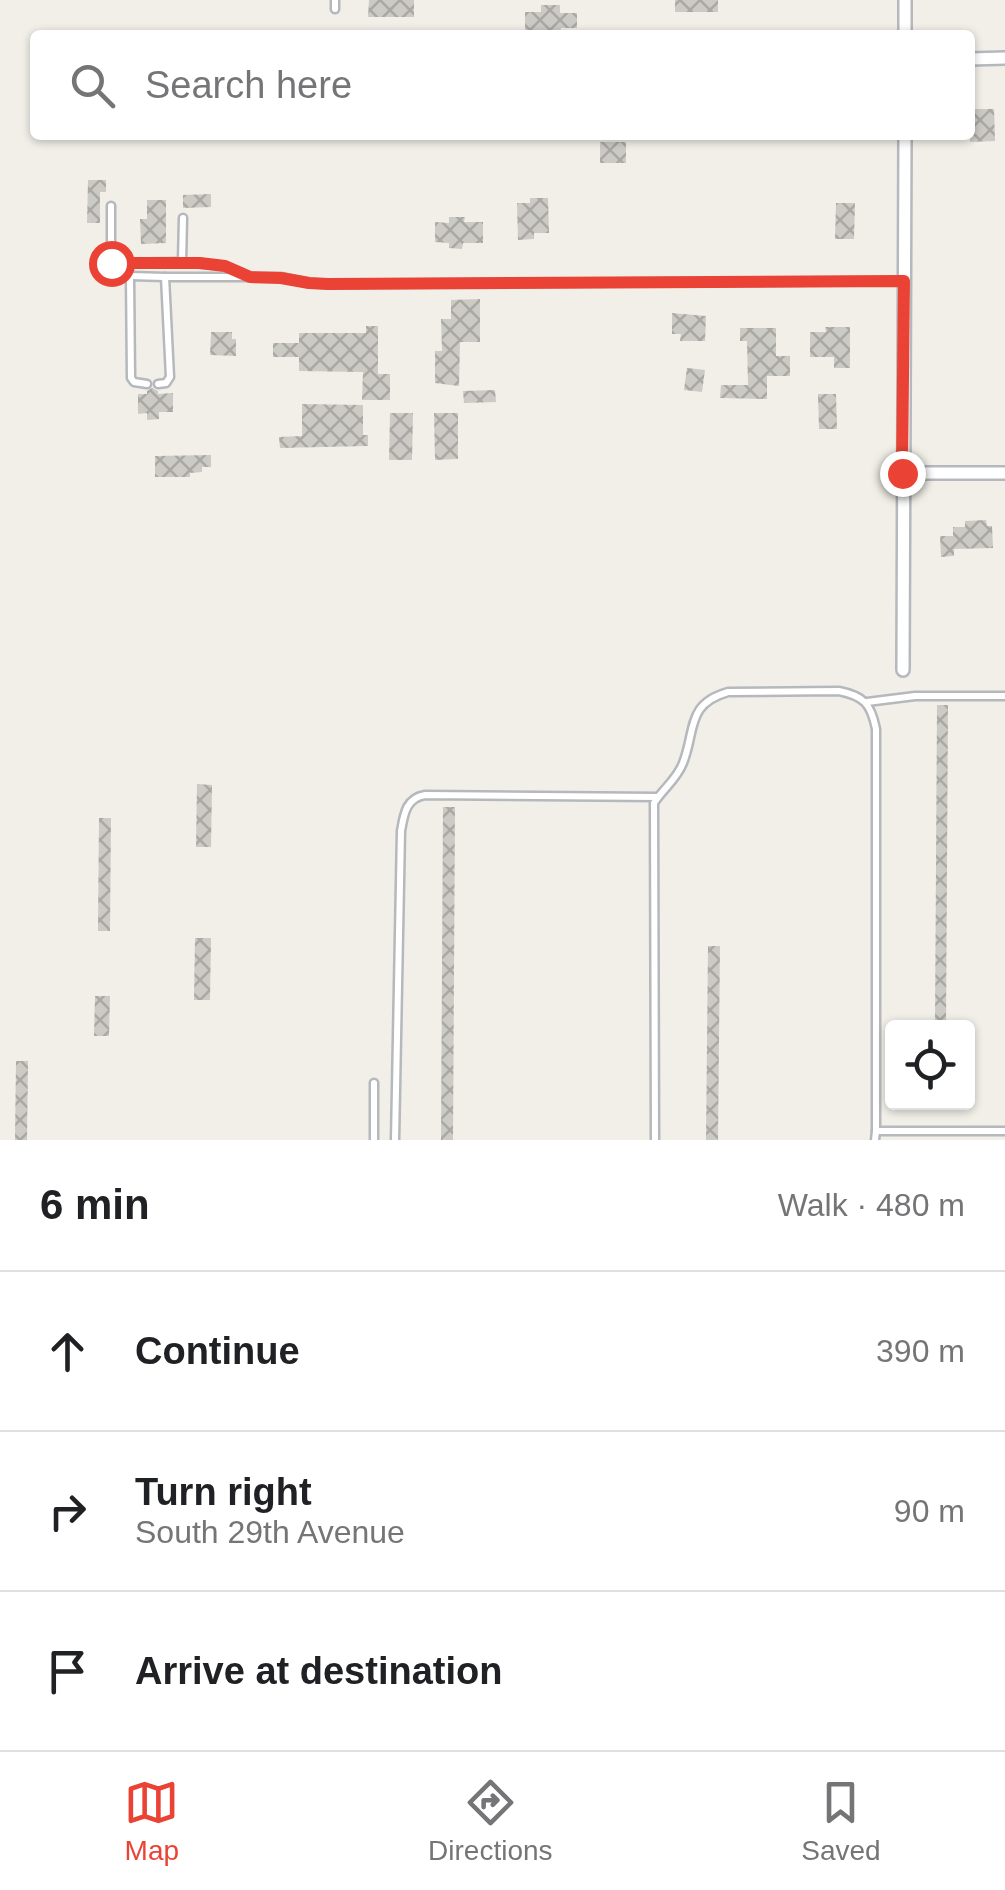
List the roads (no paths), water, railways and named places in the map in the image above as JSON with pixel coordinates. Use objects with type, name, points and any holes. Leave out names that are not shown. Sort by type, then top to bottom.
[{"type":"street","points":[[905,0],[905,30]]},
{"type":"street","points":[[975,58],[1005,58]]},
{"type":"street","points":[[903,670],[904,140]]},
{"type":"street","points":[[902,473],[1005,473]]},
{"type":"lane","points":[[112,206],[111,263],[225,266],[250,277]]},
{"type":"lane","points":[[182,262],[183,218]]},
{"type":"lane","points":[[108,275],[281,278],[328,284],[904,281]]},
{"type":"lane","points":[[130,276],[131,378],[147,384]]},
{"type":"lane","points":[[158,384],[166,383],[170,377],[165,277]]},
{"type":"lane","points":[[654,1140],[653,810],[684,762],[696,712],[707,700],[728,692],[839,691],[855,694],[866,702],[873,715],[875,1136],[1005,1132]]},
{"type":"lane","points":[[866,702],[915,696],[1005,696]]},
{"type":"lane","points":[[395,1140],[402,831],[410,802],[425,795],[658,798]]},
{"type":"lane","points":[[374,1084],[374,1140]]}]
